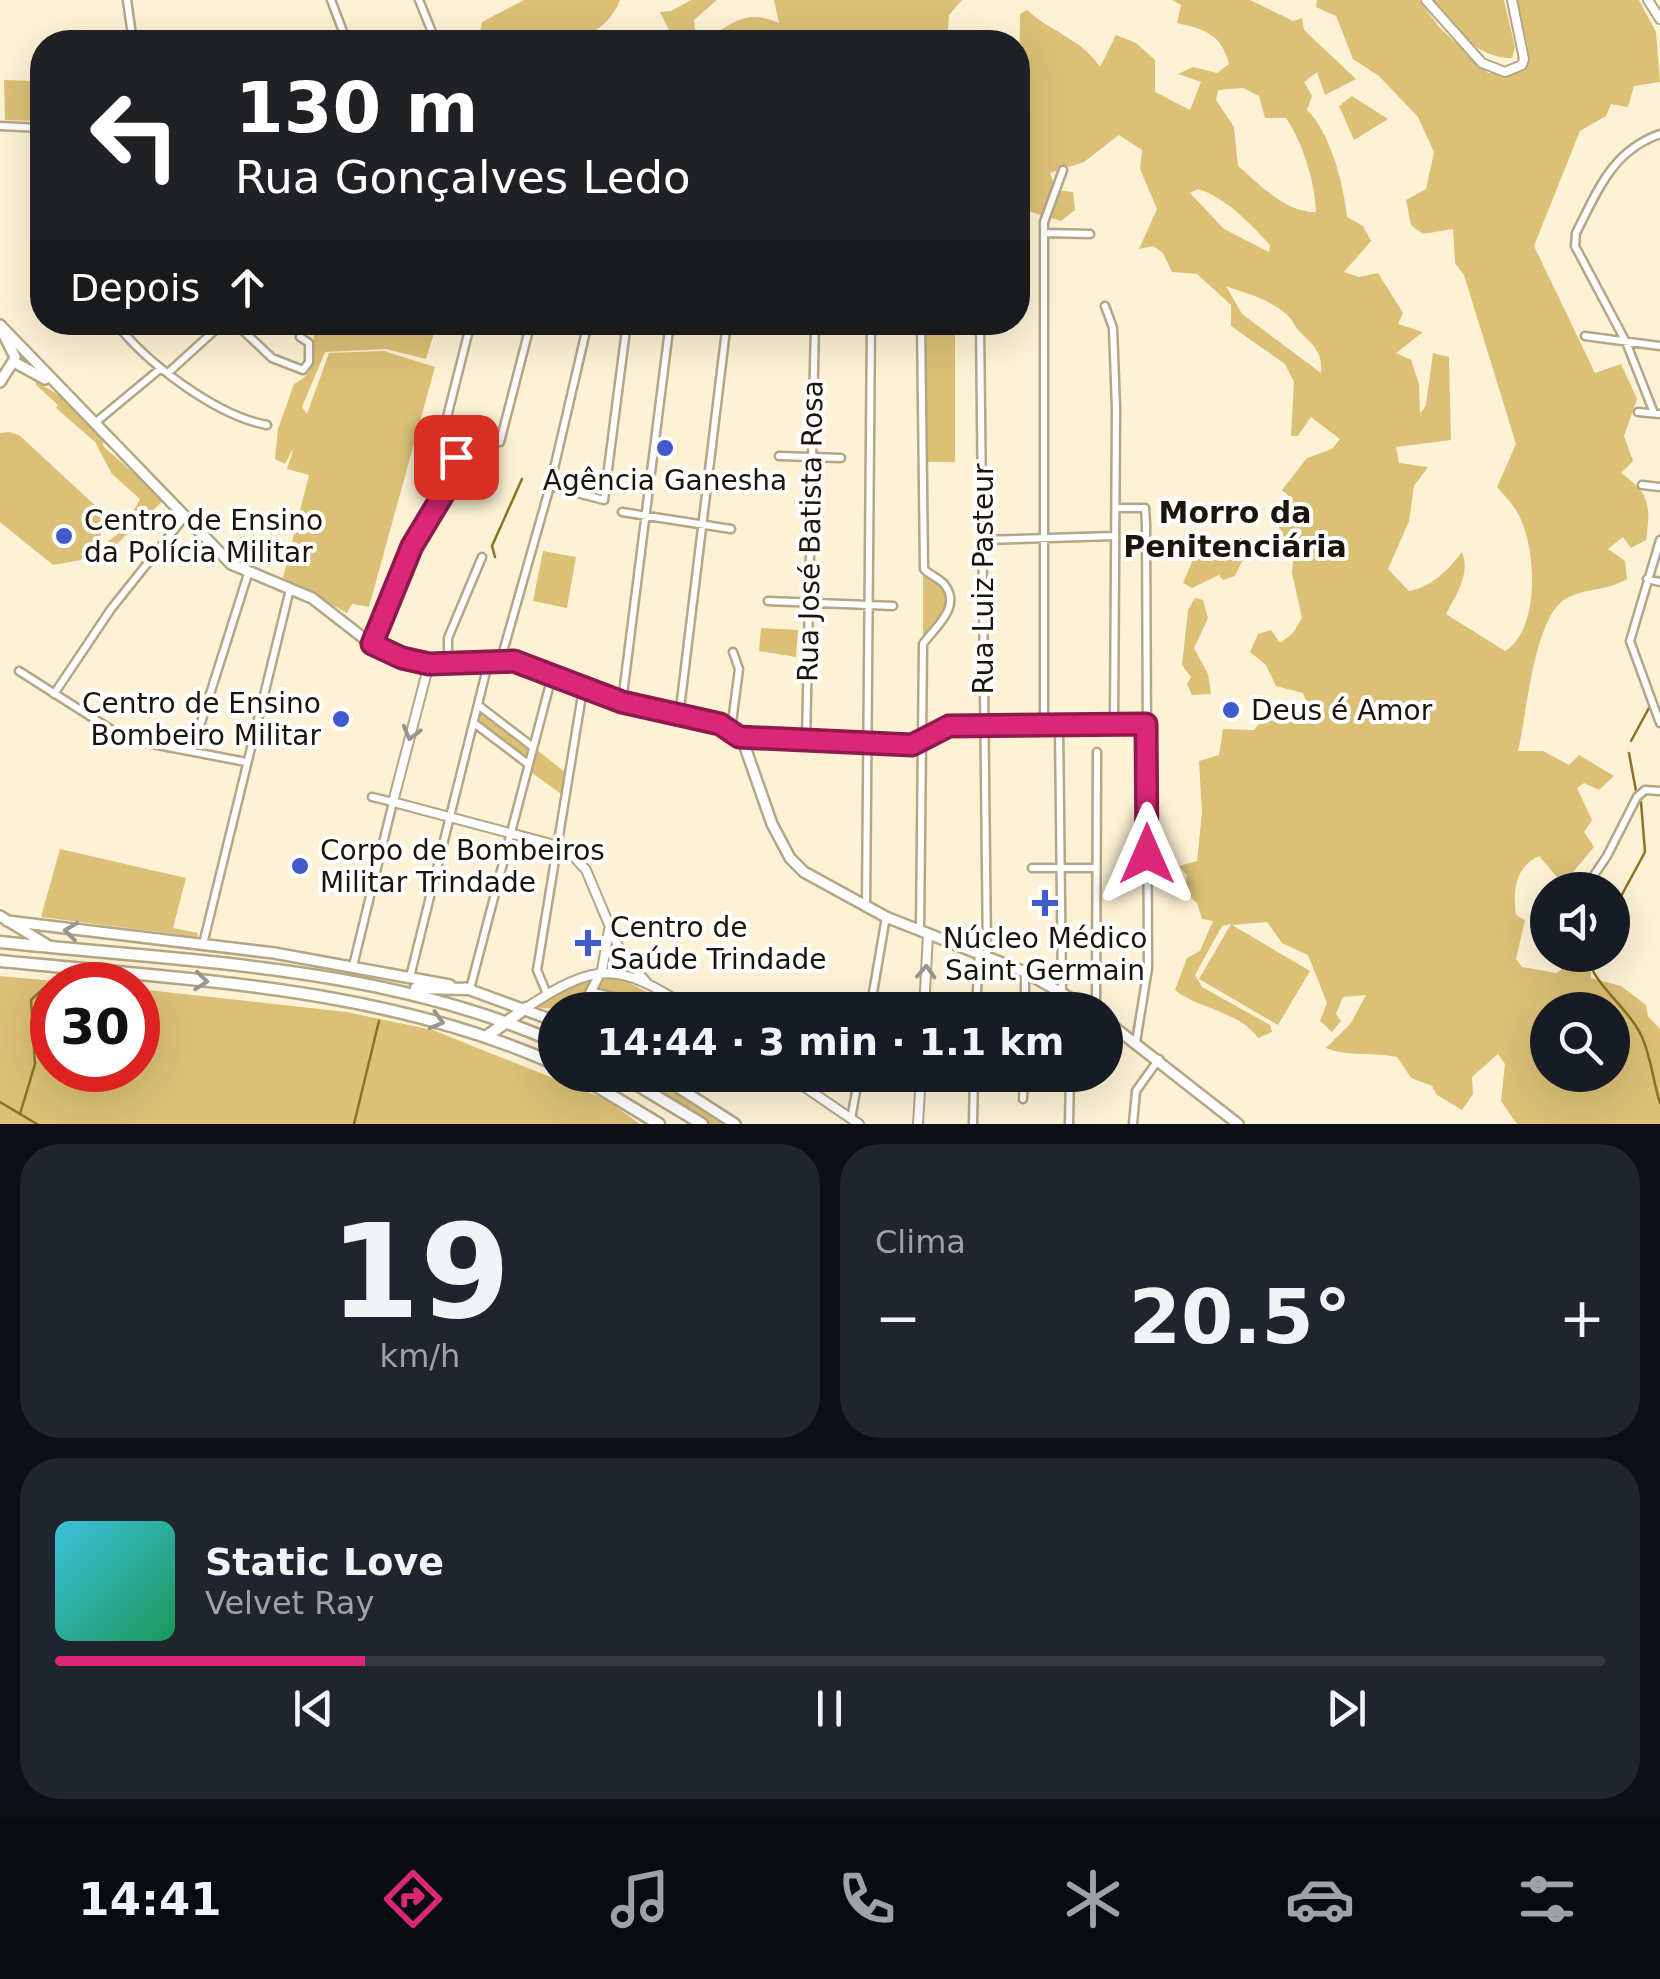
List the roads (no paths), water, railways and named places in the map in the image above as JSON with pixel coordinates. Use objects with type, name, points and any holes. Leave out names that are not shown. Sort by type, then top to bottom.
[{"type":"main road","points":[[0,325],[21,361],[56,385],[96,422],[222,557],[248,574],[320,603],[372,644],[402,658],[429,664],[495,660],[552,674],[622,702],[735,733],[772,824],[790,858],[807,874],[886,917],[983,954],[1063,992]]},
{"type":"main road","points":[[0,382],[21,361]]},
{"type":"main road","points":[[4,919],[354,966],[470,989],[538,1014]]},
{"type":"main road","points":[[4,919],[53,948]]},
{"type":"main road","points":[[0,942],[398,988],[470,989]]},
{"type":"main road","points":[[0,961],[356,1001],[486,1036],[538,1057]]},
{"type":"main road","points":[[398,988],[508,1021],[538,1034]]},
{"type":"main road","points":[[486,1036],[526,1008]]},
{"type":"main road","points":[[1123,1033],[1238,1124]]},
{"type":"main road","points":[[608,1092],[659,1124]]},
{"type":"main road","points":[[649,1092],[702,1124]]},
{"type":"main road","points":[[686,1092],[736,1124]]},
{"type":"street","points":[[127,0],[131,30]]},
{"type":"street","points":[[331,0],[342,30]]},
{"type":"street","points":[[419,0],[431,30]]},
{"type":"street","points":[[1426,0],[1482,63],[1505,72],[1522,65],[1524,59],[1512,0]]},
{"type":"street","points":[[1648,0],[1659,16]]},
{"type":"street","points":[[0,126],[30,127]]},
{"type":"street","points":[[1638,412],[1657,413],[1626,342],[1575,246],[1576,234],[1614,162],[1637,142],[1660,134]]},
{"type":"street","points":[[1044,724],[1045,218],[1063,170]]},
{"type":"street","points":[[1045,234],[1090,234]]},
{"type":"street","points":[[1104,306],[1112,324],[1116,508],[1114,724]]},
{"type":"street","points":[[129,335],[164,371],[242,421],[267,426]]},
{"type":"street","points":[[96,422],[208,335]]},
{"type":"street","points":[[248,335],[272,358],[303,370],[309,362],[309,343],[300,337]]},
{"type":"street","points":[[468,335],[446,421],[500,442],[528,335]]},
{"type":"street","points":[[410,977],[478,705],[550,486],[585,335]]},
{"type":"street","points":[[550,486],[604,500],[625,335]]},
{"type":"street","points":[[622,702],[668,335]]},
{"type":"street","points":[[679,717],[725,335]]},
{"type":"street","name":"Rua José Batista Rosa","points":[[806,740],[815,335]]},
{"type":"street","points":[[866,906],[871,335]]},
{"type":"street","points":[[921,335],[924,570],[945,585],[949,599],[943,622],[924,644],[924,992]]},
{"type":"street","name":"Rua Luiz Pasteur","points":[[978,992],[983,954],[980,335]]},
{"type":"street","points":[[1586,336],[1660,346]]},
{"type":"street","points":[[372,644],[412,546],[447,486],[466,429]]},
{"type":"street","points":[[779,456],[842,458]]},
{"type":"street","points":[[1642,485],[1660,487]]},
{"type":"street","points":[[1116,508],[1144,508],[1148,968],[1136,1042]]},
{"type":"street","points":[[622,512],[731,529]]},
{"type":"street","points":[[54,694],[111,609],[186,515]]},
{"type":"street","points":[[984,540],[1114,536]]},
{"type":"street","points":[[1660,540],[1636,610],[1630,648],[1660,723]]},
{"type":"street","points":[[448,664],[448,638],[482,557]]},
{"type":"street","points":[[192,751],[248,574]]},
{"type":"street","points":[[1647,579],[1660,582]]},
{"type":"street","points":[[203,945],[290,589]]},
{"type":"street","points":[[768,601],[893,606]]},
{"type":"street","points":[[733,652],[739,669],[735,733],[912,745],[949,726],[1146,724]]},
{"type":"street","points":[[354,966],[429,664]]},
{"type":"street","points":[[19,671],[126,739],[246,762]]},
{"type":"street","points":[[470,989],[552,674]]},
{"type":"street","points":[[546,992],[537,970],[583,689]]},
{"type":"street","points":[[478,705],[533,747]]},
{"type":"street","points":[[474,723],[528,764]]},
{"type":"street","points":[[1060,724],[1067,992]]},
{"type":"street","points":[[1094,992],[1096,752]]},
{"type":"street","points":[[1597,872],[1637,797],[1645,790],[1660,791]]},
{"type":"street","points":[[372,797],[560,845],[574,854],[586,870],[609,930],[628,962],[662,992]]},
{"type":"street","points":[[1032,868],[1096,868]]},
{"type":"street","points":[[873,992],[886,917]]},
{"type":"street","points":[[591,992],[602,970],[609,930]]},
{"type":"street","points":[[550,992],[574,978],[602,970],[648,983]]},
{"type":"street","points":[[1025,972],[1025,992]]},
{"type":"street","points":[[526,1008],[538,1000]]},
{"type":"street","points":[[1133,1124],[1136,1091],[1159,1059]]},
{"type":"street","points":[[811,1092],[855,1122]]},
{"type":"street","points":[[855,1122],[857,1092]]},
{"type":"street","points":[[918,1124],[920,1092]]},
{"type":"street","points":[[973,1124],[974,1092]]},
{"type":"street","points":[[1024,1092],[1024,1099]]},
{"type":"street","points":[[1069,1124],[1070,1092]]},
{"type":"waterway","points":[[495,557],[492,546],[522,479]]},
{"type":"waterway","points":[[1631,741],[1650,706]]},
{"type":"waterway","points":[[1629,753],[1636,791]]},
{"type":"waterway","points":[[1630,880],[1645,852],[1641,802]]},
{"type":"waterway","points":[[1594,972],[1641,1035],[1660,1103]]},
{"type":"waterway","points":[[354,1124],[379,1021]]},
{"type":"waterway","points":[[20,1114],[30,1081]]},
{"type":"waterway","points":[[0,1102],[37,1124]]},
{"type":"place","name":"Agência Ganesha","points":[[665,448]]},
{"type":"place","name":"Centro de Ensino da Polícia Militar","points":[[64,536]]},
{"type":"place","name":"Deus é Amor","points":[[1231,710]]},
{"type":"place","name":"Centro de Ensino Bombeiro Militar","points":[[341,719]]},
{"type":"place","name":"Corpo de Bombeiros Militar Trindade","points":[[300,866]]},
{"type":"place","name":"Núcleo Médico Saint Germain","points":[[1045,903]]},
{"type":"place","name":"Centro de Saúde Trindade","points":[[588,943]]},
{"type":"district","name":"Morro da Penitenciária","points":[[1235,530]]}]
